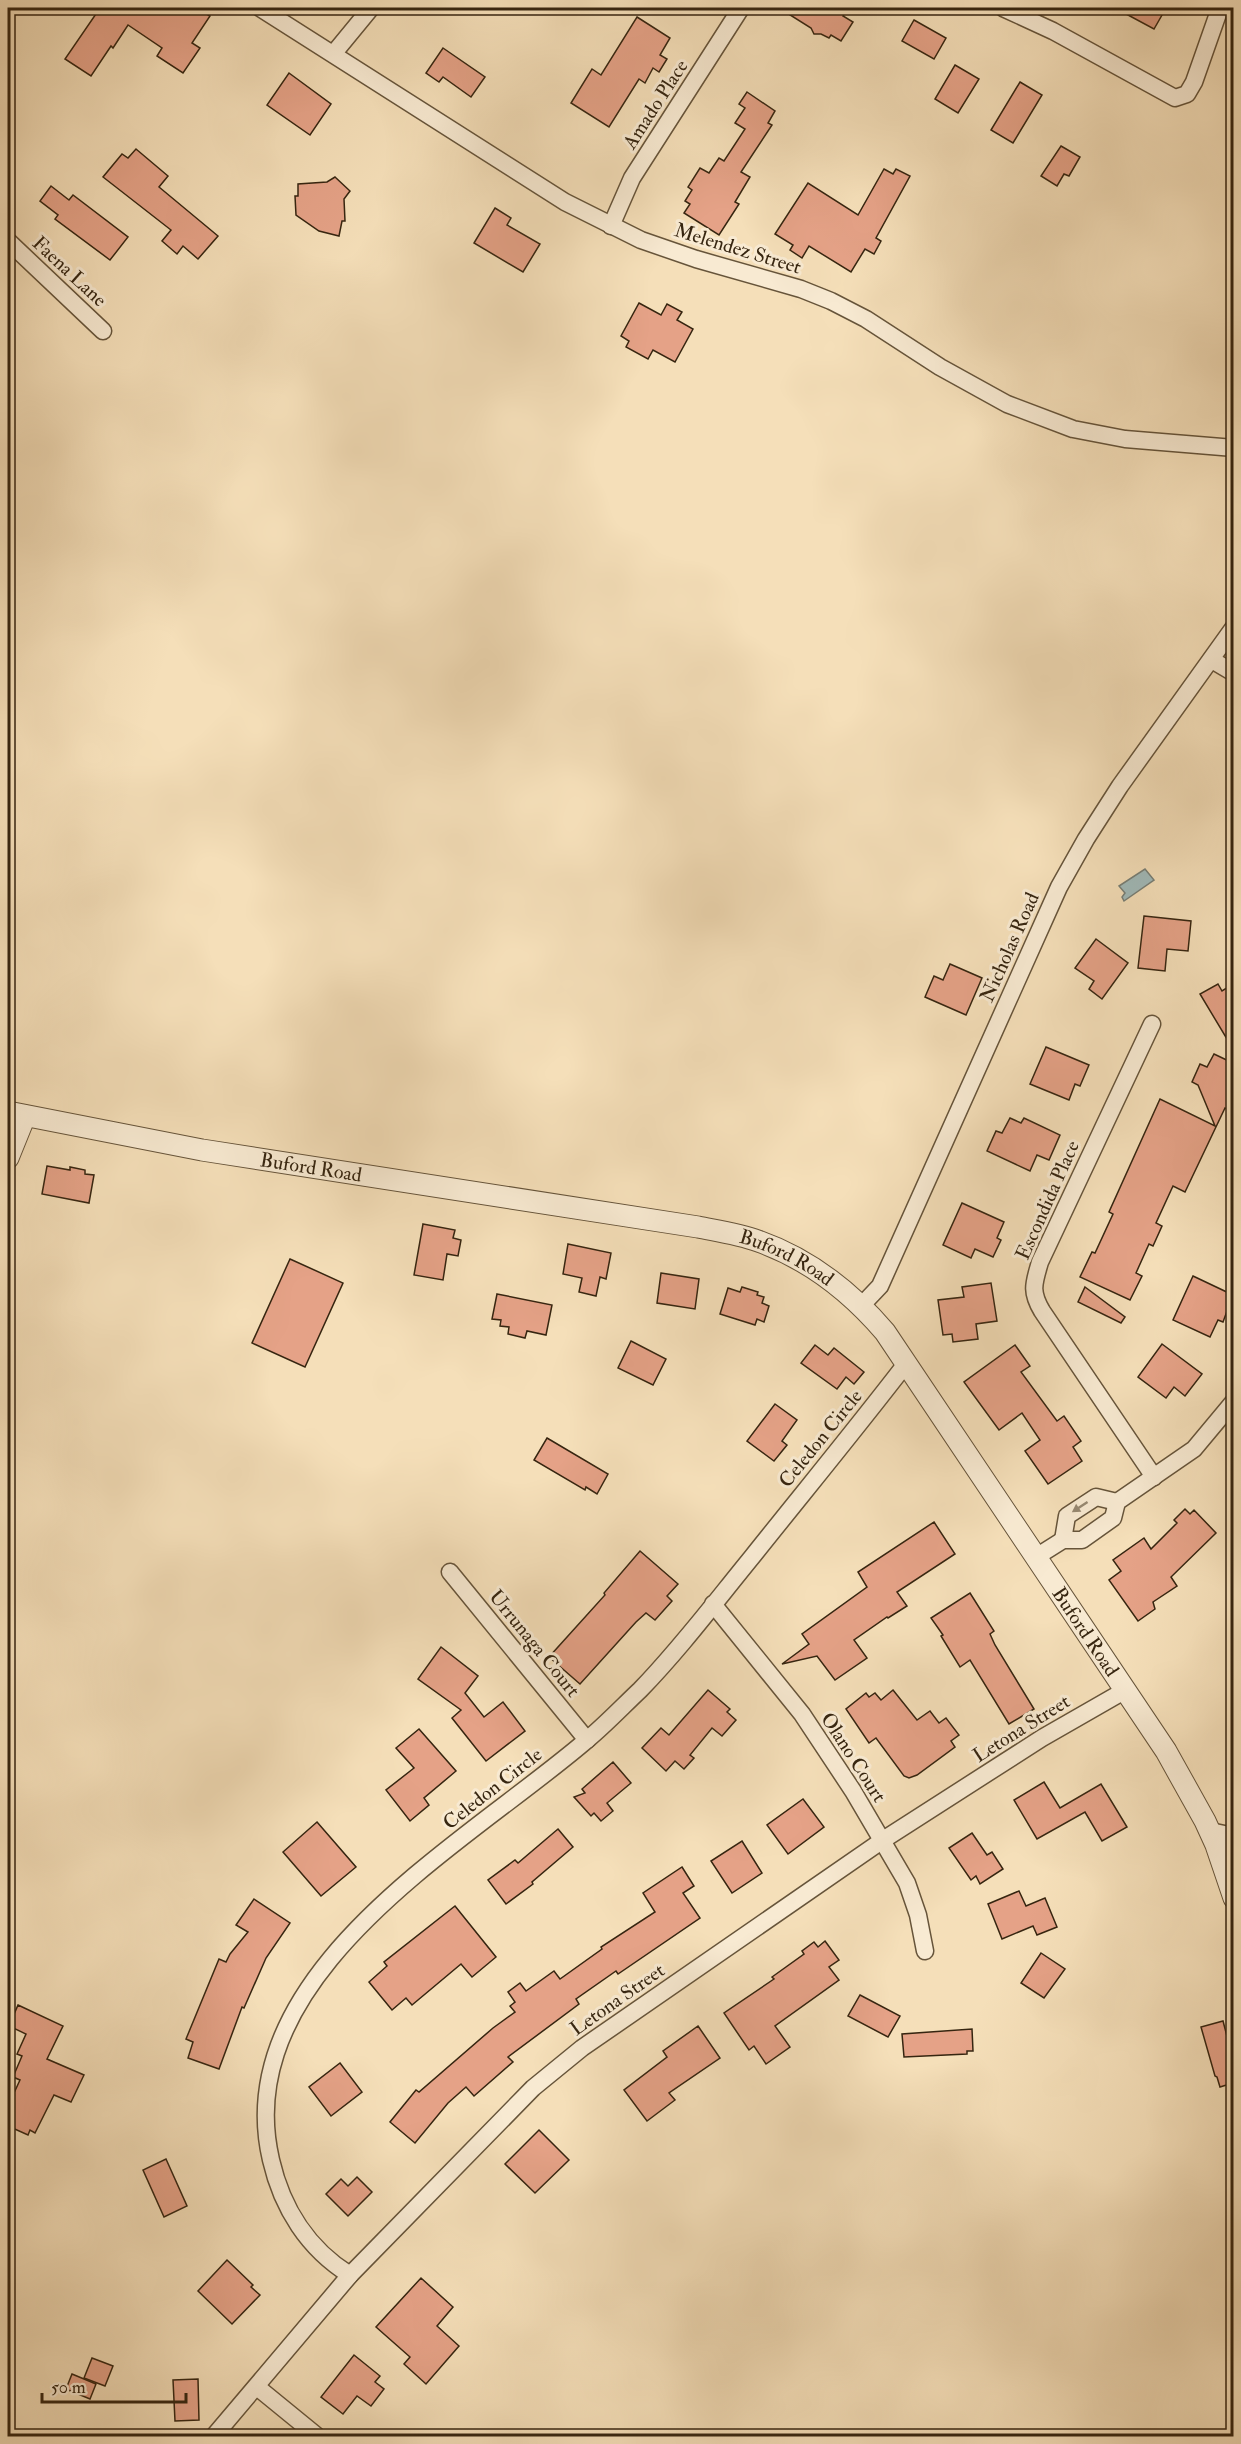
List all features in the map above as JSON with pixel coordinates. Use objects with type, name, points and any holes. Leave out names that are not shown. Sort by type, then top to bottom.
[{"type":"street","name":"Melendez Street","points":[[260,8],[565,202],[641,240],[696,259],[801,289],[831,301],[876,326],[940,367],[1007,404],[1073,429],[1125,440],[1233,448]]},
{"type":"street","points":[[334,53],[371,8]]},
{"type":"street","name":"Amado Place","points":[[611,226],[632,178],[741,8]]},
{"type":"street","points":[[1003,8],[1053,31],[1175,98],[1187,94],[1194,82],[1220,8]]},
{"type":"street","name":"Faena Lane","points":[[8,241],[103,331]]},
{"type":"street","name":"Nicholas Road","points":[[862,1305],[880,1286],[1059,887],[1120,786],[1212,660],[1233,627]]},
{"type":"street","points":[[1212,660],[1233,673]]},
{"type":"street","name":"Escondida Place","points":[[1152,1024],[1040,1262],[1034,1283],[1034,1298],[1155,1477]]},
{"type":"street","points":[[8,1158],[16,1114]]},
{"type":"street","name":"Buford Road","points":[[16,1114],[213,1152],[710,1230],[756,1240],[788,1253],[832,1281],[862,1305],[885,1332],[1166,1751],[1210,1831],[1233,1899]]},
{"type":"street","name":"Celedon Circle","points":[[350,2275],[331,2263],[311,2242],[284,2201],[276,2183],[265,2124],[268,2086],[284,2032],[309,1988],[328,1960],[379,1906],[480,1823],[587,1740],[642,1687],[713,1604],[905,1365]]},
{"type":"street","points":[[1036,1557],[1063,1540],[1082,1540],[1113,1518],[1118,1502],[1194,1449],[1233,1401]]},
{"type":"street","points":[[1063,1540],[1066,1516],[1096,1497],[1118,1502]]},
{"type":"street","name":"Urrunaga Court","points":[[450,1572],[587,1740]]},
{"type":"street","name":"Olano Court","points":[[713,1604],[802,1714],[883,1840],[907,1883],[918,1915],[925,1951]]},
{"type":"street","name":"Letona Street","points":[[214,2436],[350,2275],[532,2088],[582,2048],[883,1840],[1041,1738],[1124,1691]]},
{"type":"street","points":[[1210,1831],[1233,1836]]},
{"type":"street","points":[[257,2387],[317,2436]]},
{"type":"water","points":[[1145,869],[1154,880],[1124,901],[1122,897],[1125,893],[1119,886]]},
{"type":"building","points":[[100,8],[196,8],[210,16],[192,43],[200,48],[183,73],[157,56],[162,48],[128,25],[91,76],[65,59]]},
{"type":"building","points":[[779,8],[848,8],[843,16],[853,22],[841,41],[831,35],[829,38],[821,34],[814,34],[811,28]]},
{"type":"building","points":[[1115,8],[1166,8],[1154,29]]},
{"type":"building","points":[[637,17],[670,38],[660,55],[667,59],[659,72],[653,68],[645,83],[639,79],[609,127],[571,103],[592,69],[601,75]]},
{"type":"building","points":[[914,20],[946,38],[934,59],[902,41]]},
{"type":"building","points":[[443,48],[485,77],[471,97],[443,77],[439,82],[426,73]]},
{"type":"building","points":[[955,65],[979,79],[958,113],[935,99]]},
{"type":"building","points":[[289,73],[331,104],[310,135],[267,105]]},
{"type":"building","points":[[1020,82],[1042,95],[1013,143],[991,130]]},
{"type":"building","points":[[747,92],[775,111],[768,123],[772,125],[741,172],[750,177],[735,202],[739,204],[719,235],[684,213],[690,204],[685,201],[692,190],[688,187],[700,168],[709,173],[719,158],[724,161],[745,129],[735,123],[745,108],[739,104]]},
{"type":"building","points":[[1061,146],[1080,157],[1069,176],[1064,174],[1057,186],[1041,176]]},
{"type":"building","points":[[136,149],[168,176],[159,187],[218,236],[198,259],[183,246],[177,254],[162,241],[171,230],[103,177],[122,154],[128,158]]},
{"type":"building","points":[[884,169],[893,174],[896,169],[910,176],[876,238],[881,241],[874,254],[865,249],[851,272],[809,246],[802,258],[790,250],[793,245],[775,234],[808,183],[858,215]]},
{"type":"building","points":[[335,177],[350,191],[344,199],[345,221],[342,221],[339,236],[319,231],[296,215],[295,196],[298,196],[298,184],[327,182]]},
{"type":"building","points":[[51,186],[69,200],[73,195],[128,237],[110,260],[55,219],[58,215],[40,201]]},
{"type":"building","points":[[495,208],[511,218],[507,225],[540,244],[523,272],[474,243]]},
{"type":"building","points":[[639,303],[661,315],[667,304],[682,312],[677,320],[693,329],[675,362],[653,350],[648,359],[626,347],[629,341],[621,336]]},
{"type":"building","points":[[1144,916],[1191,921],[1188,951],[1167,949],[1165,971],[1138,968]]},
{"type":"building","points":[[1096,939],[1128,963],[1102,999],[1089,989],[1094,981],[1075,968]]},
{"type":"building","points":[[950,964],[982,978],[966,1015],[925,997],[934,976],[943,980]]},
{"type":"building","points":[[1218,984],[1222,991],[1233,984],[1233,1049],[1200,994]]},
{"type":"building","points":[[1046,1047],[1089,1065],[1080,1086],[1075,1084],[1069,1100],[1030,1084]]},
{"type":"building","points":[[1214,1054],[1233,1063],[1233,1112],[1225,1108],[1185,1192],[1173,1186],[1156,1223],[1162,1226],[1153,1246],[1149,1244],[1136,1273],[1142,1276],[1130,1300],[1080,1277],[1092,1252],[1095,1253],[1113,1214],[1109,1212],[1160,1099],[1215,1126],[1198,1085],[1192,1082],[1200,1064],[1207,1067]]},
{"type":"building","points":[[1010,1118],[1021,1123],[1024,1118],[1060,1135],[1049,1160],[1037,1155],[1030,1171],[987,1151],[996,1131],[1002,1133]]},
{"type":"building","points":[[47,1166],[70,1170],[70,1167],[85,1170],[85,1174],[94,1175],[89,1203],[42,1194]]},
{"type":"building","points":[[962,1203],[1004,1222],[997,1238],[1001,1240],[993,1257],[975,1249],[971,1258],[943,1245]]},
{"type":"building","points":[[423,1224],[455,1230],[453,1238],[461,1240],[458,1256],[447,1254],[443,1280],[414,1275]]},
{"type":"building","points":[[568,1244],[611,1253],[606,1279],[600,1277],[596,1296],[579,1292],[582,1278],[563,1274]]},
{"type":"building","points":[[290,1259],[343,1283],[305,1367],[252,1343]]},
{"type":"building","points":[[661,1273],[699,1279],[695,1309],[657,1303]]},
{"type":"building","points":[[1193,1276],[1233,1295],[1223,1322],[1218,1320],[1210,1337],[1173,1320]]},
{"type":"building","points":[[991,1283],[997,1321],[976,1324],[978,1339],[953,1342],[952,1334],[943,1335],[938,1300],[964,1297],[962,1287]]},
{"type":"building","points":[[742,1287],[758,1292],[757,1295],[764,1297],[762,1303],[769,1306],[764,1322],[757,1319],[755,1325],[720,1314],[728,1288],[740,1292]]},
{"type":"building","points":[[1085,1287],[1125,1317],[1121,1323],[1078,1302]]},
{"type":"building","points":[[497,1294],[552,1305],[546,1335],[527,1331],[525,1338],[508,1334],[509,1327],[500,1326],[501,1320],[492,1319]]},
{"type":"building","points":[[631,1341],[666,1359],[653,1385],[618,1368]]},
{"type":"building","points":[[1162,1344],[1202,1374],[1185,1396],[1174,1387],[1166,1398],[1138,1377]]},
{"type":"building","points":[[815,1345],[828,1355],[834,1348],[864,1372],[854,1384],[846,1377],[837,1389],[801,1363]]},
{"type":"building","points":[[1015,1345],[1030,1366],[1021,1372],[1057,1421],[1064,1416],[1081,1441],[1073,1447],[1082,1461],[1048,1484],[1025,1451],[1040,1440],[1022,1413],[999,1430],[964,1382]]},
{"type":"building","points":[[775,1404],[797,1420],[782,1441],[787,1445],[774,1461],[747,1441]]},
{"type":"building","points":[[547,1438],[608,1474],[597,1494],[586,1487],[585,1490],[534,1460]]},
{"type":"building","points":[[1185,1509],[1190,1514],[1194,1510],[1216,1533],[1171,1577],[1177,1586],[1153,1602],[1155,1609],[1138,1621],[1109,1580],[1121,1571],[1113,1560],[1144,1538],[1151,1549],[1177,1523],[1174,1520]]},
{"type":"building","points":[[934,1522],[955,1554],[897,1592],[907,1606],[854,1640],[867,1658],[835,1680],[817,1656],[782,1664],[809,1644],[802,1634],[867,1587],[858,1572]]},
{"type":"building","points":[[640,1551],[678,1584],[667,1596],[672,1601],[655,1620],[646,1613],[636,1622],[580,1684],[549,1657],[605,1595],[604,1593]]},
{"type":"building","points":[[970,1593],[994,1631],[990,1634],[995,1645],[1034,1709],[1009,1724],[970,1660],[960,1667],[931,1618]]},
{"type":"building","points":[[441,1647],[478,1676],[465,1693],[484,1717],[503,1702],[525,1731],[486,1761],[452,1718],[461,1710],[418,1679]]},
{"type":"building","points":[[708,1690],[730,1709],[727,1712],[736,1720],[722,1736],[712,1728],[690,1755],[694,1758],[684,1769],[675,1761],[666,1771],[642,1748],[661,1728],[669,1735]]},
{"type":"building","points":[[893,1690],[917,1720],[930,1711],[939,1723],[946,1718],[959,1735],[951,1741],[955,1747],[917,1775],[909,1778],[904,1776],[876,1738],[869,1743],[846,1709],[866,1693],[869,1697],[875,1693],[881,1700]]},
{"type":"building","points":[[419,1729],[456,1771],[424,1798],[429,1805],[410,1821],[386,1790],[414,1768],[396,1748]]},
{"type":"building","points":[[613,1762],[631,1783],[607,1803],[613,1811],[601,1821],[594,1813],[591,1816],[574,1797],[585,1793],[582,1789]]},
{"type":"building","points":[[1044,1782],[1060,1808],[1101,1784],[1127,1827],[1102,1841],[1085,1812],[1037,1839],[1014,1800]]},
{"type":"building","points":[[803,1799],[824,1827],[788,1854],[767,1825]]},
{"type":"building","points":[[317,1822],[356,1867],[321,1896],[283,1852]]},
{"type":"building","points":[[558,1829],[573,1847],[532,1882],[533,1884],[506,1904],[488,1880],[515,1860],[518,1863]]},
{"type":"building","points":[[972,1833],[987,1855],[992,1852],[1003,1869],[980,1884],[976,1876],[971,1880],[949,1848]]},
{"type":"building","points":[[742,1841],[762,1873],[732,1893],[711,1861]]},
{"type":"building","points":[[682,1867],[694,1886],[683,1893],[700,1918],[618,1974],[616,1971],[576,1999],[579,2004],[508,2057],[513,2062],[474,2096],[466,2087],[448,2103],[415,2143],[390,2122],[416,2090],[419,2092],[515,2012],[510,2006],[515,2002],[508,1992],[520,1983],[526,1991],[554,1971],[560,1979],[602,1949],[601,1947],[655,1912],[643,1893]]},
{"type":"building","points":[[1019,1891],[1026,1906],[1045,1898],[1057,1927],[1037,1935],[1033,1926],[1002,1939],[988,1904]]},
{"type":"building","points":[[254,1899],[290,1923],[266,1958],[244,2008],[242,2007],[219,2069],[188,2058],[193,2042],[186,2039],[219,1959],[226,1962],[248,1932],[236,1925]]},
{"type":"building","points":[[455,1906],[496,1957],[472,1977],[461,1964],[412,2005],[406,1998],[392,2010],[369,1982],[387,1966],[384,1962]]},
{"type":"building","points":[[825,1941],[839,1960],[829,1967],[839,1980],[775,2026],[790,2047],[766,2064],[754,2046],[749,2050],[724,2013],[774,1979],[772,1977],[804,1954],[802,1951],[814,1942],[818,1947]]},
{"type":"building","points":[[1041,1953],[1065,1969],[1044,1998],[1021,1983]]},
{"type":"building","points":[[860,1995],[900,2016],[888,2037],[848,2016]]},
{"type":"building","points":[[18,2005],[63,2026],[47,2059],[84,2075],[71,2102],[54,2095],[35,2133],[30,2130],[28,2135],[8,2126],[8,2106],[20,2080],[13,2077],[22,2056],[17,2054],[26,2034],[9,2026]]},
{"type":"building","points":[[1223,2021],[1229,2044],[1233,2043],[1233,2083],[1220,2087],[1201,2027]]},
{"type":"building","points":[[698,2026],[720,2058],[669,2093],[675,2100],[647,2121],[624,2090],[667,2057],[663,2051]]},
{"type":"building","points":[[972,2029],[973,2051],[967,2051],[967,2054],[904,2057],[902,2034]]},
{"type":"building","points":[[340,2063],[362,2092],[331,2116],[309,2087]]},
{"type":"building","points":[[539,2130],[569,2160],[535,2193],[505,2164]]},
{"type":"building","points":[[166,2159],[187,2206],[164,2217],[143,2170]]},
{"type":"building","points":[[357,2177],[372,2192],[348,2216],[326,2194],[341,2179],[348,2186]]},
{"type":"building","points":[[227,2260],[260,2295],[232,2324],[198,2291]]},
{"type":"building","points":[[421,2278],[453,2307],[437,2326],[459,2346],[426,2384],[404,2364],[410,2357],[376,2327]]},
{"type":"building","points":[[354,2355],[380,2376],[375,2382],[384,2389],[371,2406],[357,2396],[343,2414],[321,2397]]},
{"type":"building","points":[[92,2358],[113,2366],[105,2386],[84,2378]]},
{"type":"building","points":[[72,2374],[96,2384],[90,2399],[66,2389]]},
{"type":"building","points":[[198,2379],[199,2420],[175,2421],[173,2380]]}]
